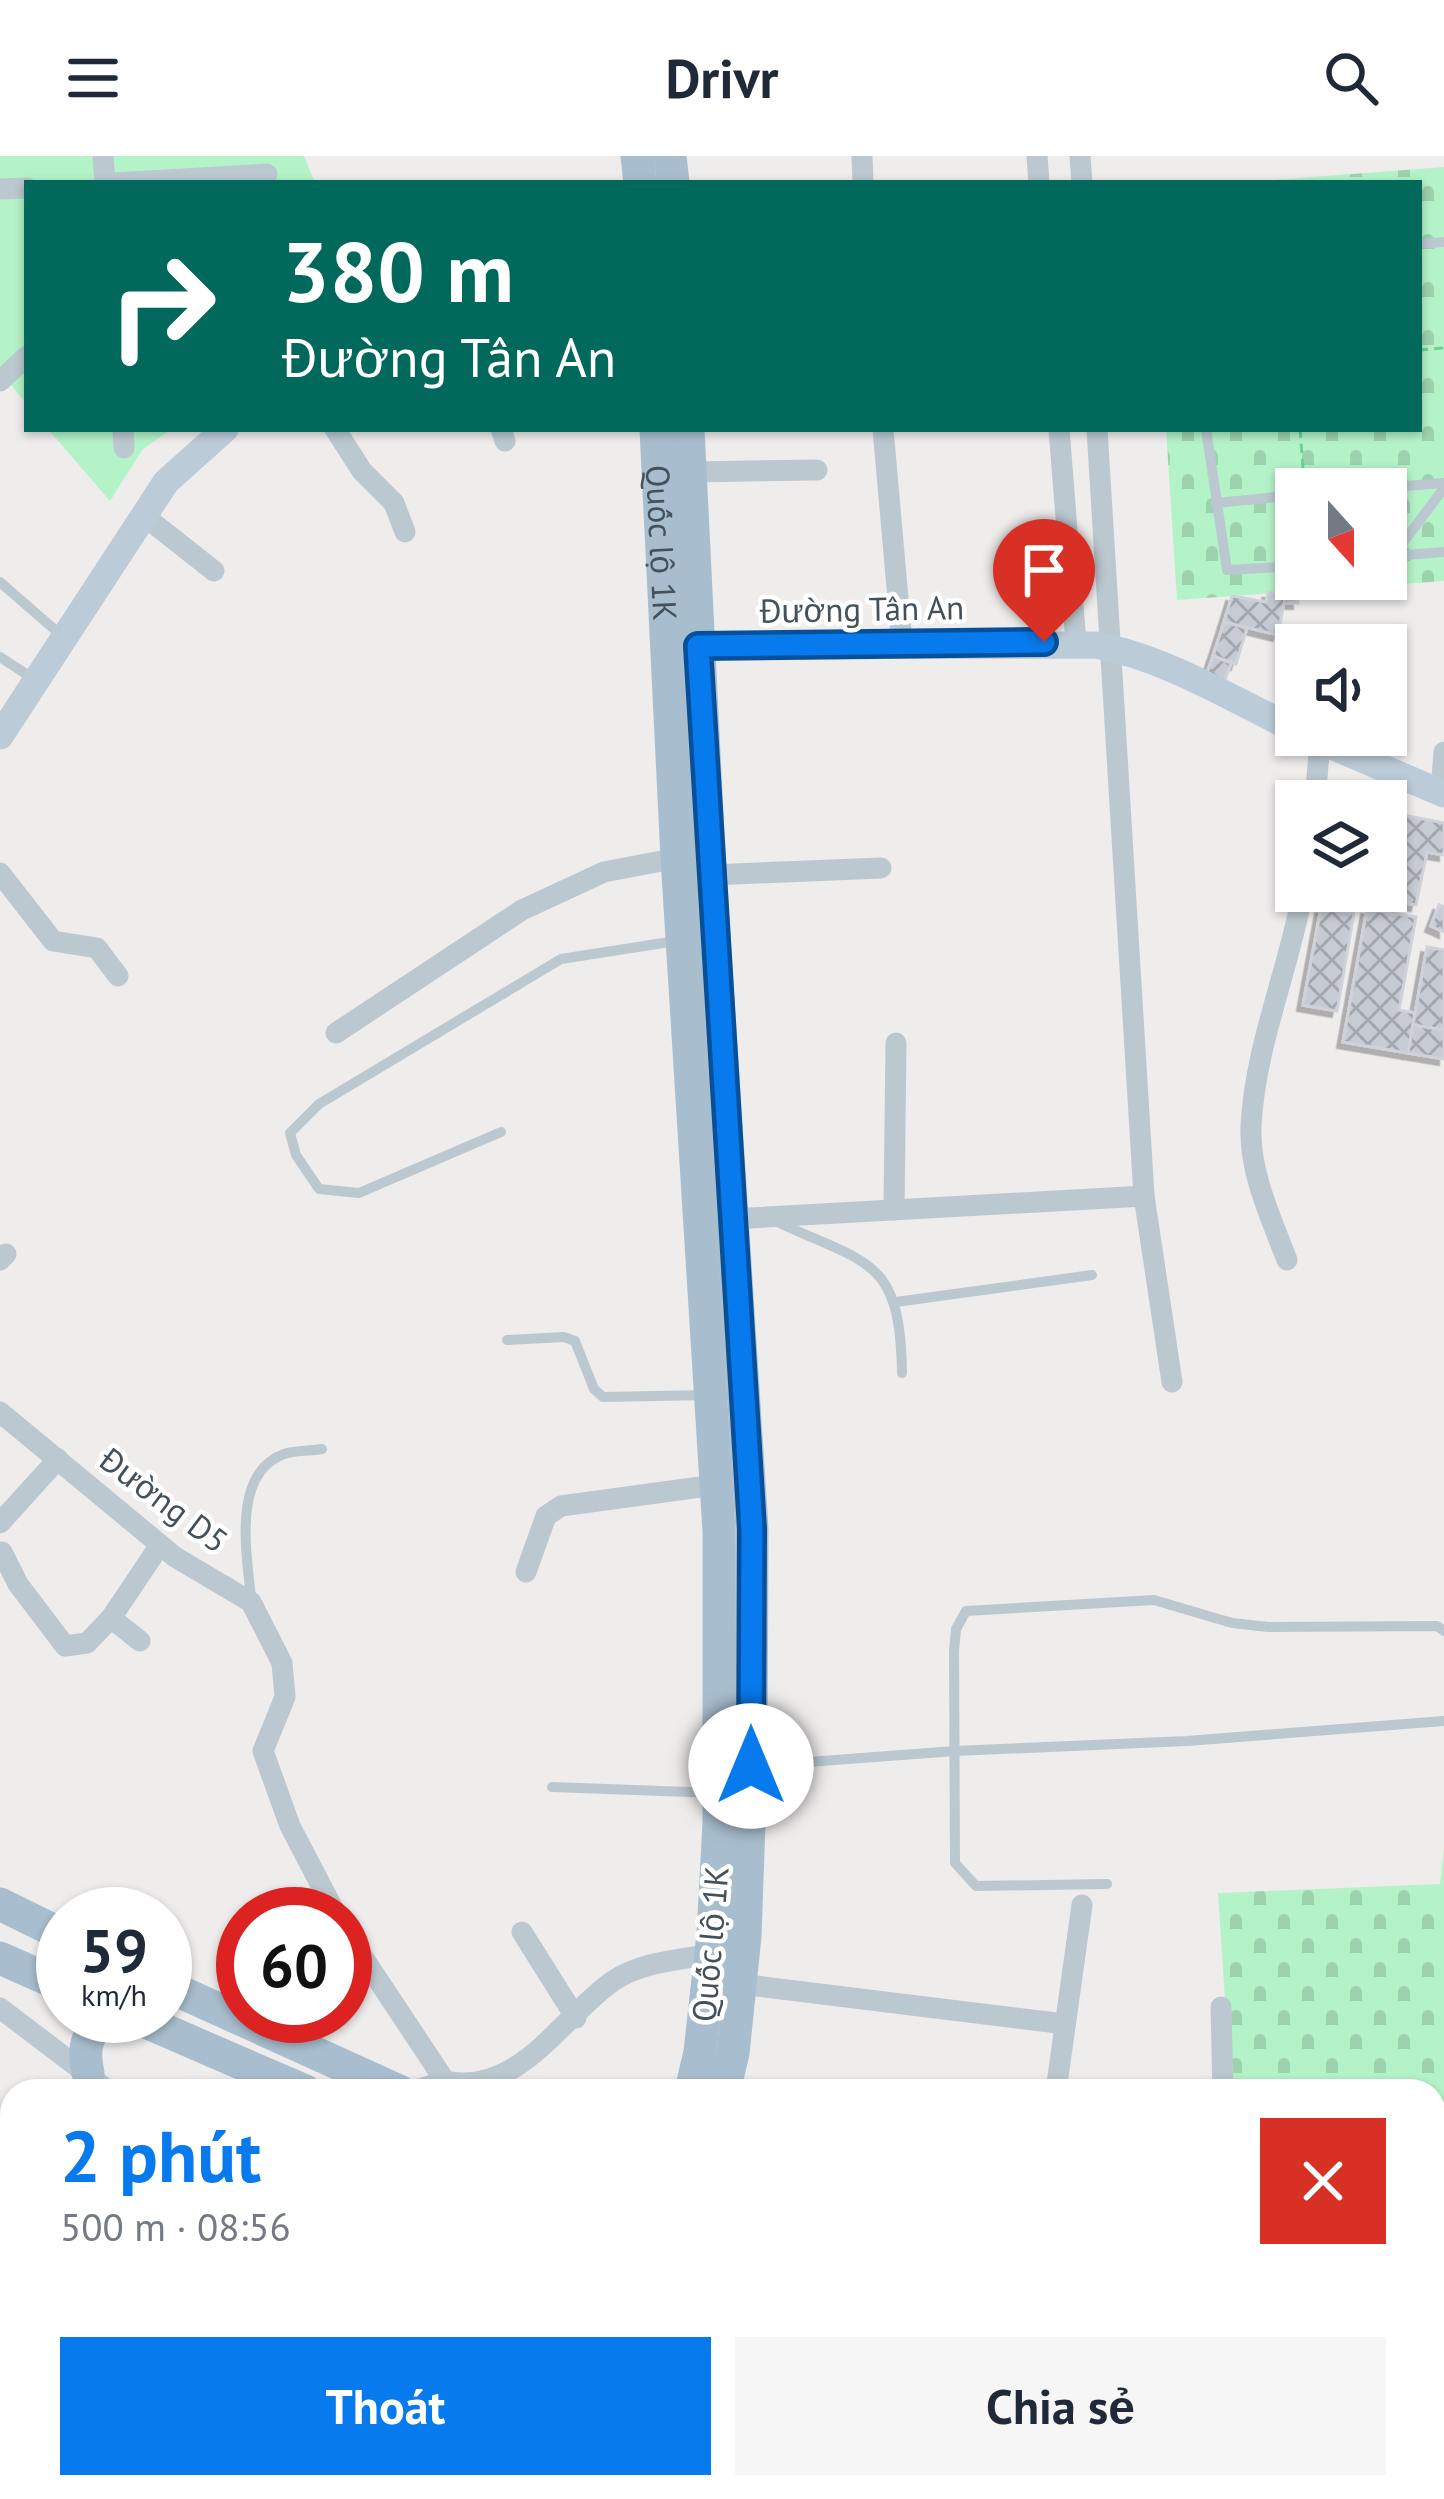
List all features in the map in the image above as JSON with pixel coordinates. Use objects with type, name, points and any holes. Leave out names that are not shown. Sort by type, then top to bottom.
[{"type":"main road","name":"Quốc lộ 1K","points":[[656,432],[710,875],[752,1529],[751,1766],[740,1984],[727,2079]]},
{"type":"main road","name":"Quốc lộ 1K","points":[[688,432],[676,858],[719,1531],[719,1793],[711,1954],[694,2079]]},
{"type":"main road","points":[[0,1904],[36,1922]]},
{"type":"main road","points":[[0,1958],[36,1973]]},
{"type":"main road","points":[[192,1996],[373,2079]]},
{"type":"main road","points":[[192,2042],[277,2079]]},
{"type":"main road","points":[[87,2043],[84,2055],[97,2079]]},
{"type":"main road","points":[[733,2053],[738,2079]]},
{"type":"street","points":[[169,180],[267,175]]},
{"type":"street","points":[[0,736],[166,482],[223,432]]},
{"type":"street","points":[[337,432],[362,471],[394,503],[405,532]]},
{"type":"street","points":[[883,432],[902,644]]},
{"type":"street","points":[[1059,432],[1076,643]]},
{"type":"street","points":[[1097,432],[1144,1196],[1172,1382]]},
{"type":"street","points":[[690,472],[818,470]]},
{"type":"street","points":[[142,515],[214,571]]},
{"type":"street","name":"Đường Tân An","points":[[682,646],[1076,643],[1112,647],[1160,664],[1275,718]]},
{"type":"street","points":[[1443,793],[1444,752]]},
{"type":"street","name":"Đường Tân An","points":[[1359,756],[1443,793]]},
{"type":"street","points":[[336,1033],[522,910],[604,872],[676,858]]},
{"type":"street","points":[[710,875],[880,868]]},
{"type":"street","points":[[0,873],[53,941],[97,948],[118,976]]},
{"type":"street","points":[[1287,1260],[1263,1199],[1251,1129],[1262,1057],[1298,912]]},
{"type":"street","points":[[894,1210],[896,1042]]},
{"type":"street","points":[[732,1219],[1144,1196]]},
{"type":"street","name":"Đường D5","points":[[0,1412],[160,1545],[251,1602]]},
{"type":"street","points":[[0,1523],[58,1459]]},
{"type":"street","points":[[526,1572],[546,1516],[561,1506],[715,1485]]},
{"type":"street","points":[[2,1552],[19,1584],[65,1646],[87,1643],[111,1618],[160,1545]]},
{"type":"street","points":[[251,1602],[282,1664],[286,1697],[263,1751],[290,1826],[322,1887]]},
{"type":"street","points":[[111,1618],[140,1640]]},
{"type":"street","points":[[1058,2079],[1082,1905]]},
{"type":"street","points":[[522,1932],[576,2018]]},
{"type":"street","points":[[494,2079],[540,2049],[613,1981],[648,1965],[711,1954]]},
{"type":"street","points":[[372,1971],[444,2079]]},
{"type":"street","points":[[740,1984],[1065,2024]]},
{"type":"street","points":[[1220,2007],[1222,2079]]},
{"type":"street","points":[[0,2008],[95,2079]]},
{"type":"lane","points":[[1206,432],[1226,570],[1275,567]]},
{"type":"lane","points":[[1407,487],[1444,486]]},
{"type":"lane","points":[[1407,533],[1444,486]]},
{"type":"lane","points":[[1216,503],[1275,497]]},
{"type":"lane","points":[[1407,555],[1444,552]]},
{"type":"lane","points":[[0,582],[64,639]]},
{"type":"lane","points":[[0,657],[36,681]]},
{"type":"lane","points":[[501,1132],[359,1193],[319,1190],[296,1155],[290,1133],[319,1104],[561,959],[682,940]]},
{"type":"lane","points":[[767,1216],[869,1264],[896,1302],[902,1373]]},
{"type":"lane","points":[[896,1302],[1092,1275]]},
{"type":"lane","points":[[507,1340],[563,1337],[575,1341],[594,1389],[603,1397],[710,1395]]},
{"type":"lane","points":[[251,1602],[248,1500],[263,1466],[285,1454],[322,1449]]},
{"type":"lane","points":[[1107,1884],[976,1886],[955,1863],[954,1651],[956,1629],[966,1612],[1154,1600],[1232,1623],[1268,1627],[1437,1626],[1444,1631]]},
{"type":"lane","points":[[751,1766],[1444,1721]]},
{"type":"lane","points":[[552,1787],[719,1793]]},
{"type":"path","points":[[1300,432],[1303,468]]},
{"type":"green space","points":[[0,156],[304,156],[314,180],[24,180],[24,400],[0,372]]},
{"type":"green space","points":[[1444,167],[1444,581],[1407,584],[1407,468],[1275,468],[1275,593],[1177,600],[1166,432],[1422,432],[1422,180],[1272,180]]},
{"type":"green space","points":[[51,432],[167,432],[142,450],[110,501]]},
{"type":"green space","points":[[1444,1847],[1444,2079],[1230,2079],[1218,1893],[1440,1884]]},
{"type":"building","points":[[1268,593],[1275,593],[1275,600],[1285,600],[1275,634],[1224,622],[1232,596],[1266,602]]},
{"type":"building","points":[[1224,622],[1247,628],[1236,664],[1213,656]]},
{"type":"building","points":[[1213,656],[1231,663],[1223,685],[1206,676]]},
{"type":"building","points":[[1407,816],[1444,823],[1444,855],[1427,852],[1416,905],[1407,903]]},
{"type":"building","points":[[1439,905],[1444,907],[1444,932],[1431,926]]},
{"type":"building","points":[[1320,912],[1354,913],[1337,1011],[1303,1005]]},
{"type":"building","points":[[1366,912],[1416,917],[1399,1010],[1415,1013],[1408,1053],[1343,1042]]},
{"type":"building","points":[[1427,947],[1444,950],[1444,1030],[1413,1025]]},
{"type":"building","points":[[1413,1025],[1444,1030],[1444,1059],[1408,1053]]},
{"type":"route","points":[[751,1766],[752,1529],[698,646],[1044,642]]}]
